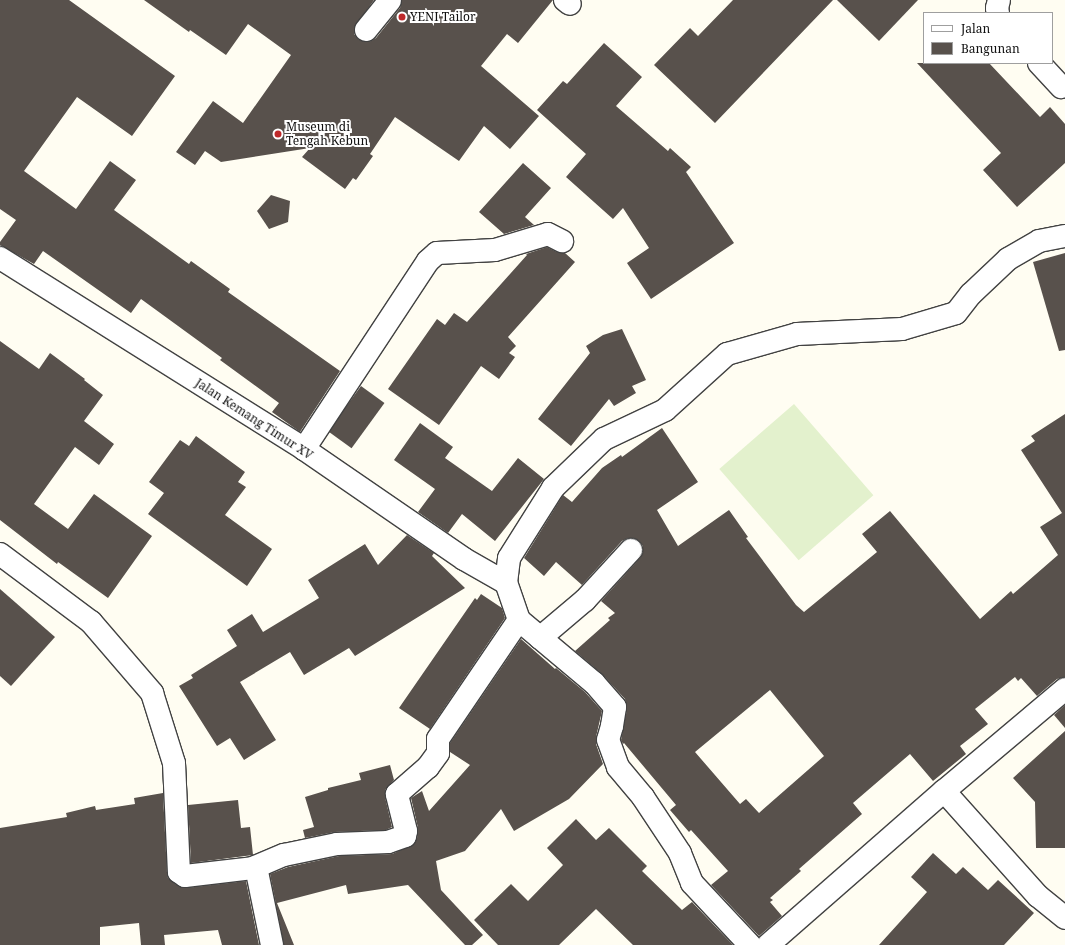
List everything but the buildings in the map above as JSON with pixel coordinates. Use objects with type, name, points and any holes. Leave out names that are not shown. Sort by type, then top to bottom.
[{"type":"street","points":[[366,30],[390,0]]},
{"type":"street","points":[[998,12],[999,0]]},
{"type":"street","points":[[1040,64],[1061,87]]},
{"type":"street","points":[[304,450],[428,260],[437,253],[495,250],[548,234],[562,241]]},
{"type":"street","points":[[750,945],[692,883],[680,853],[643,797],[618,767],[608,740],[615,707],[594,683],[519,620],[502,581],[509,558],[553,488],[604,439],[665,410],[727,354],[797,334],[902,329],[956,313],[971,294],[1008,259],[1039,241],[1065,236]]},
{"type":"street","name":"Jalan Kemang Timur XV","points":[[0,258],[304,450],[469,561],[502,581]]},
{"type":"street","points":[[540,638],[585,600],[631,550]]},
{"type":"street","points":[[0,554],[91,622],[152,693],[174,763],[179,872],[185,876],[256,867],[284,855],[337,844],[388,842],[404,836],[406,831],[397,794],[428,767],[438,753],[438,739],[519,620]]},
{"type":"street","points":[[768,945],[944,791],[1065,689]]},
{"type":"street","points":[[944,791],[1038,896],[1065,918]]},
{"type":"street","points":[[256,867],[272,945]]},
{"type":"green space","points":[[794,404],[873,495],[799,560],[719,469]]},
{"type":"place","name":"YENI Tailor","points":[[402,17]]},
{"type":"place","name":"Museum di Tengah Kebun","points":[[278,134]]}]
